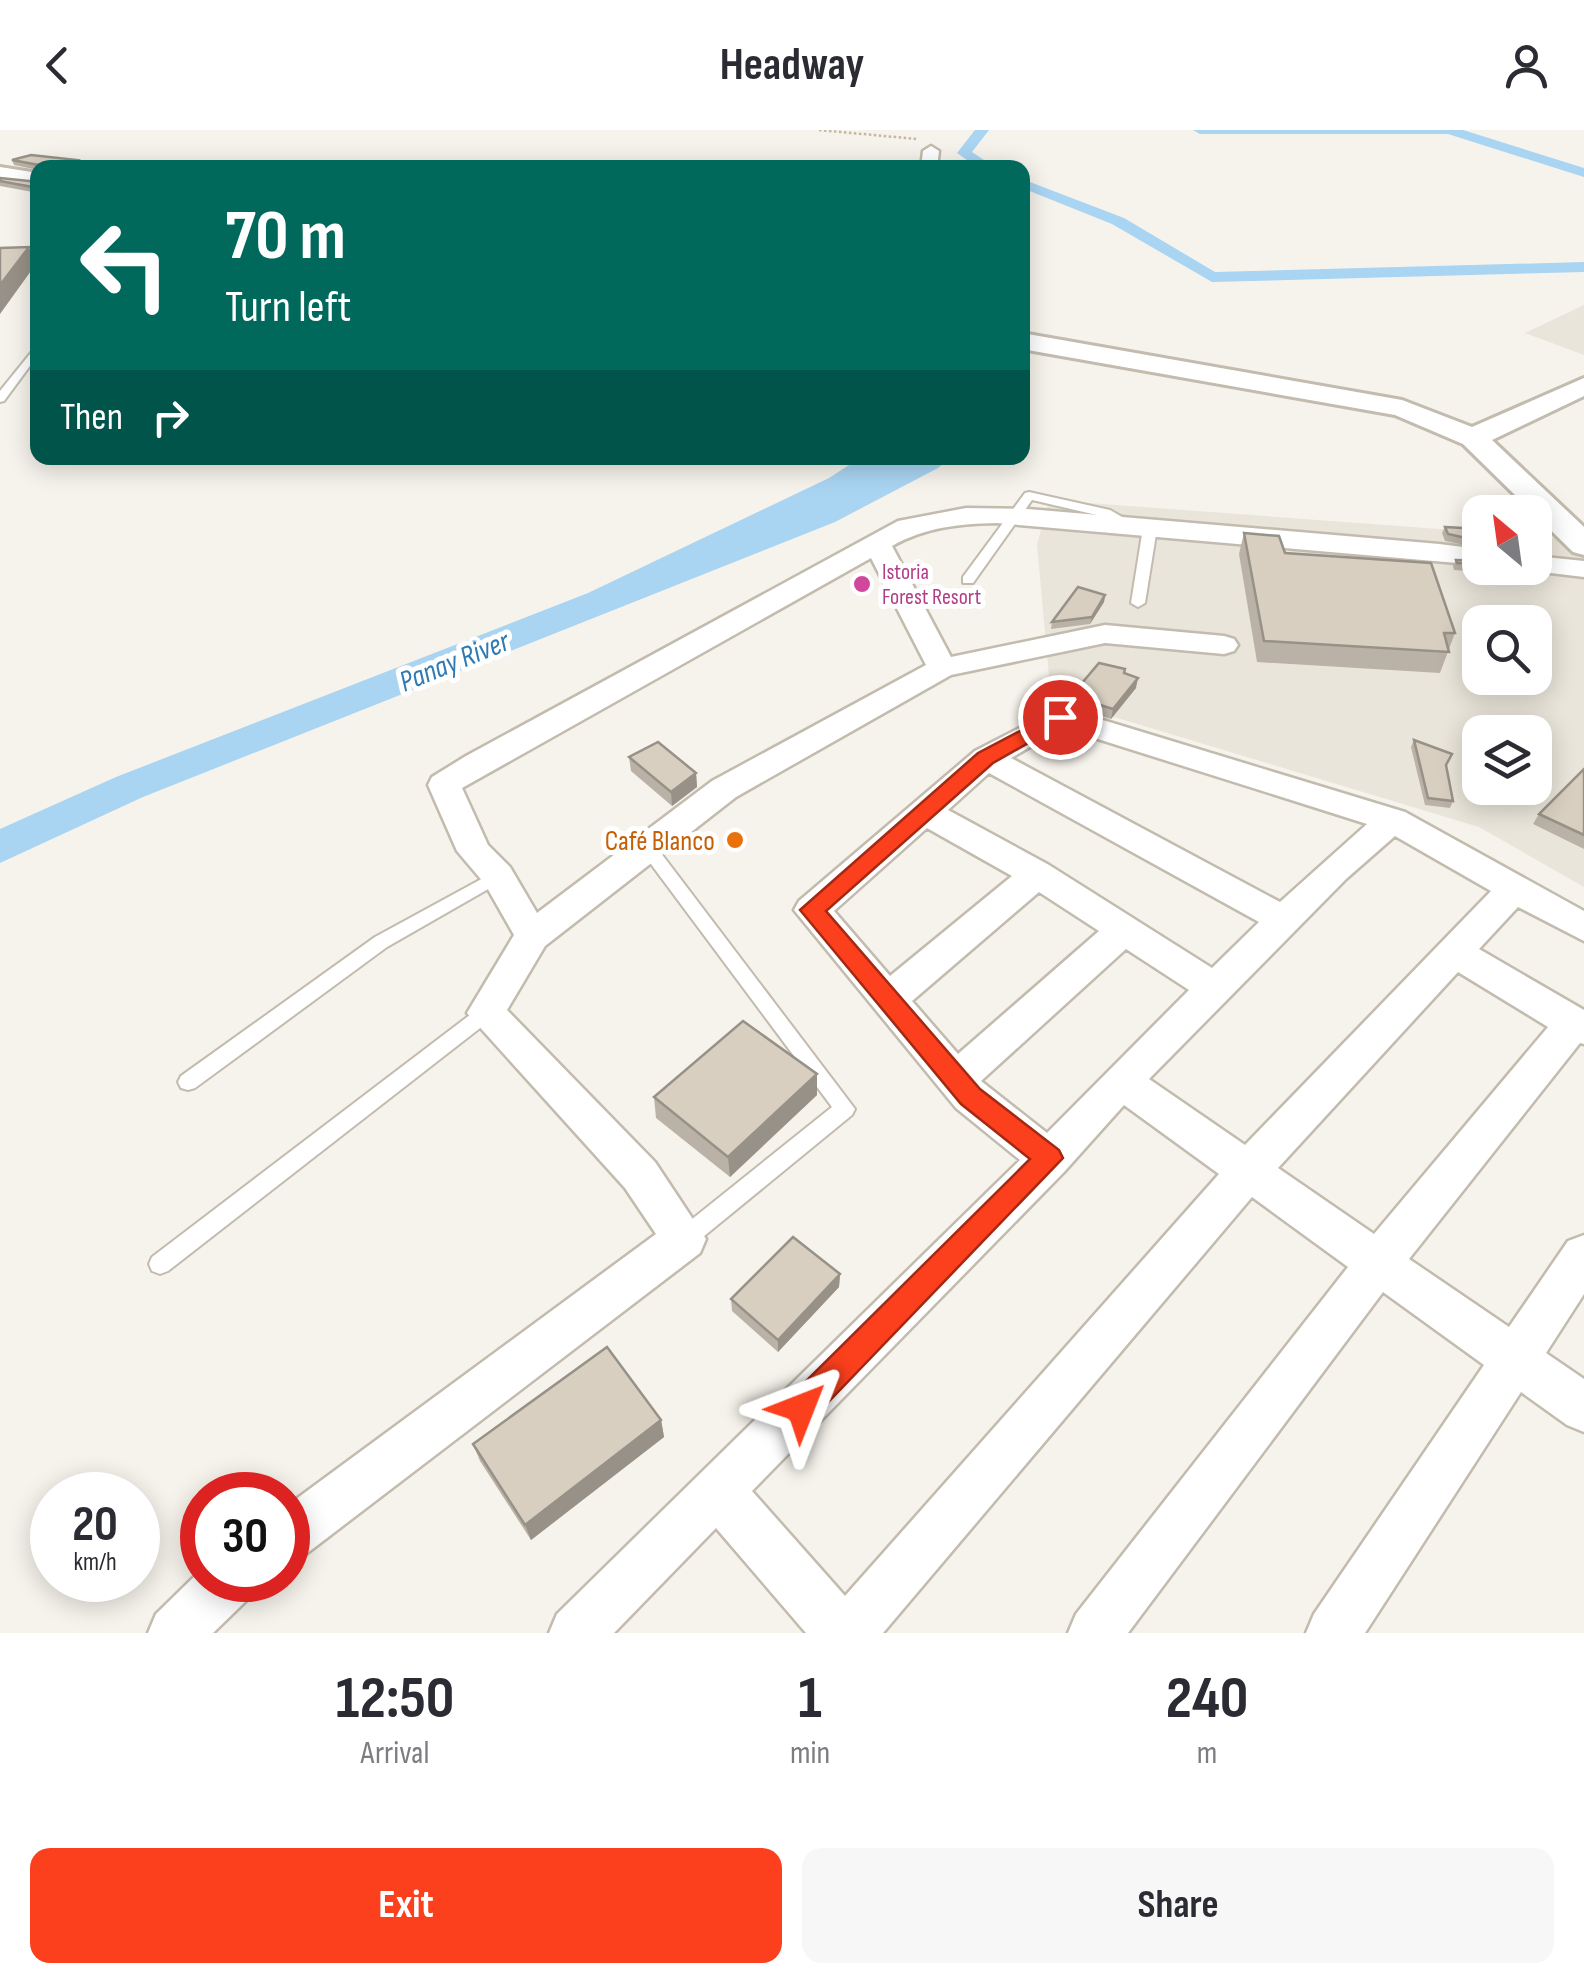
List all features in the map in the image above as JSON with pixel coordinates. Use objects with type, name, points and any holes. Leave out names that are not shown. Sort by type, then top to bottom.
[{"type":"street","points":[[0,172],[30,177]]},
{"type":"street","points":[[1030,342],[1386,405],[1473,438],[1584,545]]},
{"type":"street","points":[[1473,438],[1579,393]]},
{"type":"street","points":[[532,936],[498,876],[474,851],[444,785],[477,763],[907,527],[934,518],[1012,517],[1462,555]]},
{"type":"street","points":[[878,545],[942,668]]},
{"type":"street","points":[[1552,566],[1584,570]]},
{"type":"street","points":[[310,1520],[684,1239],[640,1175],[486,1013],[532,936],[724,789],[942,668],[1105,634],[1224,645]]},
{"type":"street","points":[[1049,1158],[970,1096],[812,910],[986,758],[1060,717],[1393,820],[1584,928]]},
{"type":"street","points":[[986,758],[1286,922]]},
{"type":"street","points":[[924,811],[1037,874],[1216,989]]},
{"type":"street","points":[[576,1633],[1049,1158],[1121,1080],[1286,922],[1334,870],[1393,820]]},
{"type":"street","points":[[888,999],[1037,874]]},
{"type":"street","points":[[718,1491],[845,1633],[1248,1171],[1514,889]]},
{"type":"street","points":[[956,1079],[1124,930]]},
{"type":"street","points":[[1095,1633],[1380,1261],[1579,1026],[1452,951]]},
{"type":"street","points":[[1121,1080],[1584,1408]]},
{"type":"street","points":[[1334,1633],[1584,1255]]},
{"type":"street","points":[[175,1633],[207,1602]]},
{"type":"lane","points":[[0,399],[30,358]]},
{"type":"lane","points":[[968,580],[1012,517]]},
{"type":"lane","points":[[1138,603],[1142,528]]},
{"type":"lane","points":[[648,848],[844,1109],[684,1239]]},
{"type":"lane","points":[[188,1082],[381,942],[498,876]]},
{"type":"lane","points":[[160,1264],[486,1013]]},
{"type":"path","points":[[819,130],[924,140],[930,159]]},
{"type":"shaded area","points":[[1584,305],[1584,355],[1525,333]]},
{"type":"shaded area","points":[[1049,500],[1462,531],[1462,585],[1552,585],[1552,537],[1570,539],[1584,530],[1584,887],[1479,827],[1051,698],[1037,545]]},
{"type":"water","name":"Panay River","points":[[849,465],[942,465],[835,522],[143,797],[0,863],[0,829],[116,777],[588,593]]},
{"type":"building","points":[[31,155],[77,160],[30,160],[30,163],[12,160]]},
{"type":"building","points":[[0,181],[30,181],[30,187]]},
{"type":"building","points":[[29,247],[0,285],[0,248]]},
{"type":"building","points":[[1445,527],[1462,528],[1462,537],[1448,534]]},
{"type":"building","points":[[1244,533],[1279,536],[1285,553],[1431,563],[1455,633],[1444,633],[1449,652],[1264,641]]},
{"type":"building","points":[[1078,587],[1105,595],[1092,617],[1052,622]]},
{"type":"building","points":[[1099,663],[1125,669],[1124,673],[1138,678],[1113,709],[1071,696]]},
{"type":"building","points":[[1414,740],[1452,754],[1446,765],[1453,801],[1428,798]]},
{"type":"building","points":[[658,742],[696,773],[671,792],[629,757]]},
{"type":"building","points":[[1584,769],[1584,835],[1539,814]]},
{"type":"building","points":[[743,1021],[817,1074],[728,1157],[654,1097]]},
{"type":"building","points":[[793,1237],[840,1274],[778,1340],[731,1299]]},
{"type":"building","points":[[607,1347],[661,1420],[525,1525],[473,1444]]},
{"type":"waterway","points":[[976,160],[964,153],[982,130]]},
{"type":"waterway","points":[[1200,130],[1448,130]]},
{"type":"waterway","points":[[1449,130],[1584,173]]},
{"type":"waterway","points":[[1030,186],[1118,221],[1212,277],[1584,267]]},
{"type":"place","name":"Istoria Forest Resort","points":[[862,584]]},
{"type":"place","name":"Café Blanco","points":[[735,840]]},
{"type":"route","points":[[801,1408],[1049,1158],[970,1096],[812,910],[986,758],[1060,717]]}]
